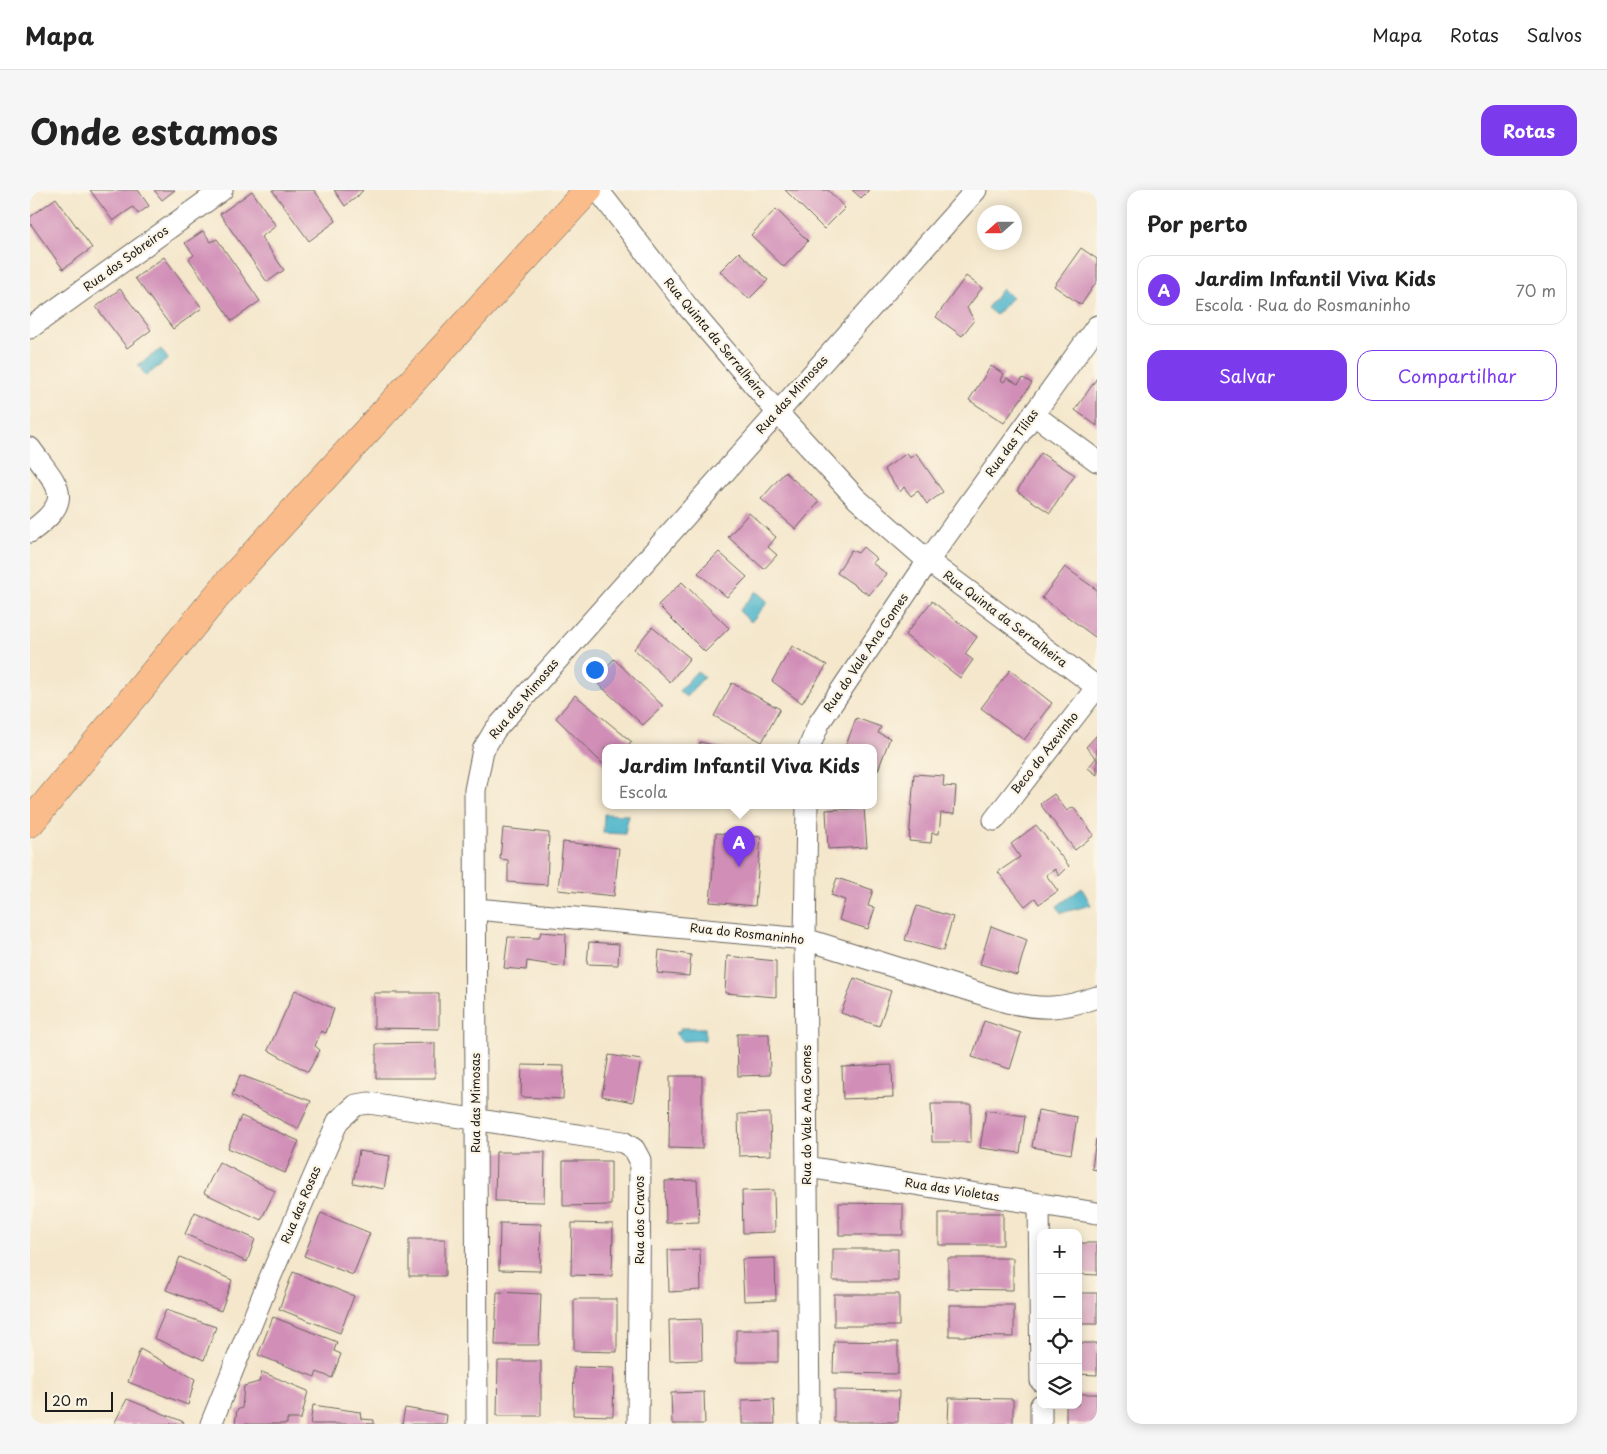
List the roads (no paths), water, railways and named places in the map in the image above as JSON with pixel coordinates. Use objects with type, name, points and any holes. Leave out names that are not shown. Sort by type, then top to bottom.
[{"type":"highway","points":[[30,823],[231,579],[588,190]]},
{"type":"street","name":"Rua dos Sobreiros","points":[[30,328],[222,190]]},
{"type":"street","name":"Rua Quinta da Serralheira","points":[[598,190],[655,266],[777,412],[857,499],[928,561],[1097,687]]},
{"type":"street","name":"Rua das Mimosas","points":[[477,1424],[475,790],[479,766],[487,743],[495,730],[976,190]]},
{"type":"street","name":"Rua das Tílias","points":[[928,561],[1097,326]]},
{"type":"street","points":[[1033,414],[1097,461]]},
{"type":"street","points":[[30,448],[52,479],[59,494],[59,501],[50,518],[30,532]]},
{"type":"street","name":"Rua do Vale Ana Gomes","points":[[810,744],[818,723],[928,561]]},
{"type":"street","name":"Beco do Azevinho","points":[[994,820],[1097,687]]},
{"type":"street","name":"Rua do Vale Ana Gomes","points":[[807,809],[805,938],[809,1424]]},
{"type":"street","name":"Rua do Rosmaninho","points":[[476,909],[805,938],[1031,1008],[1072,1005],[1097,997]]},
{"type":"street","name":"Rua das Rosas","points":[[211,1424],[269,1280],[338,1121],[356,1105],[370,1103],[476,1118]]},
{"type":"street","name":"Rua dos Cravos","points":[[476,1118],[623,1142],[634,1149],[640,1160],[638,1424]]},
{"type":"street","name":"Rua das Violetas","points":[[807,1168],[1097,1213]]},
{"type":"street","points":[[1039,1204],[1041,1364]]},
{"type":"street","points":[[1041,1409],[1041,1424]]},
{"type":"water","points":[[1002,289],[1012,297],[996,315],[987,308]]},
{"type":"water","points":[[161,349],[168,359],[146,376],[138,365]]},
{"type":"water","points":[[756,591],[768,602],[751,622],[739,611]]},
{"type":"water","points":[[697,671],[704,677],[686,697],[679,691]]},
{"type":"water","points":[[604,814],[628,815],[625,834],[603,833]]},
{"type":"water","points":[[1082,888],[1091,905],[1061,913],[1057,906]]},
{"type":"water","points":[[680,1028],[705,1028],[705,1040],[682,1041],[675,1033],[681,1031]]},
{"type":"place","name":"Jardim Infantil Viva Kids","points":[[739,867]]}]
